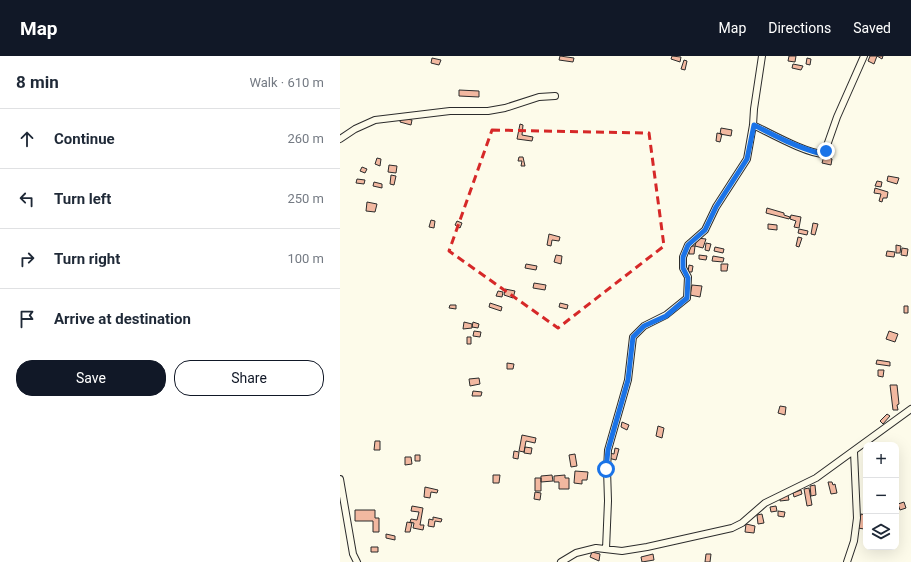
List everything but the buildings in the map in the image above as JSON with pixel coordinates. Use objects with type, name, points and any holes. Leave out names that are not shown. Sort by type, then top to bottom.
[{"type":"street","points":[[606,549],[608,501],[606,469],[608,450],[628,380],[633,337],[644,326],[666,316],[687,298],[688,278],[683,268],[683,257],[688,245],[705,230],[716,207],[747,159],[754,125],[754,109],[762,56]]},
{"type":"street","points":[[754,125],[775,136],[809,150],[824,154],[837,117],[864,56]]},
{"type":"street","points":[[340,139],[355,129],[376,120],[450,111],[481,112],[505,108],[539,97],[555,96]]},
{"type":"street","points":[[561,562],[576,554],[596,548],[622,551],[647,548],[691,536],[732,528],[742,523],[765,503],[816,478],[854,452],[898,417],[911,409]]},
{"type":"street","points":[[847,562],[854,541],[857,518],[854,452]]},
{"type":"street","points":[[340,480],[353,554],[357,562]]},
{"type":"street","points":[[340,521],[348,520]]},
{"type":"highlighted area","points":[[492,130],[649,133],[664,246],[558,328],[449,251]]},
{"type":"route","points":[[606,469],[608,450],[628,380],[633,337],[644,326],[666,316],[687,298],[689,292],[688,278],[683,268],[683,257],[688,245],[705,230],[716,207],[739,174],[747,159],[754,125],[775,136],[809,150],[822,154],[826,151]]}]
